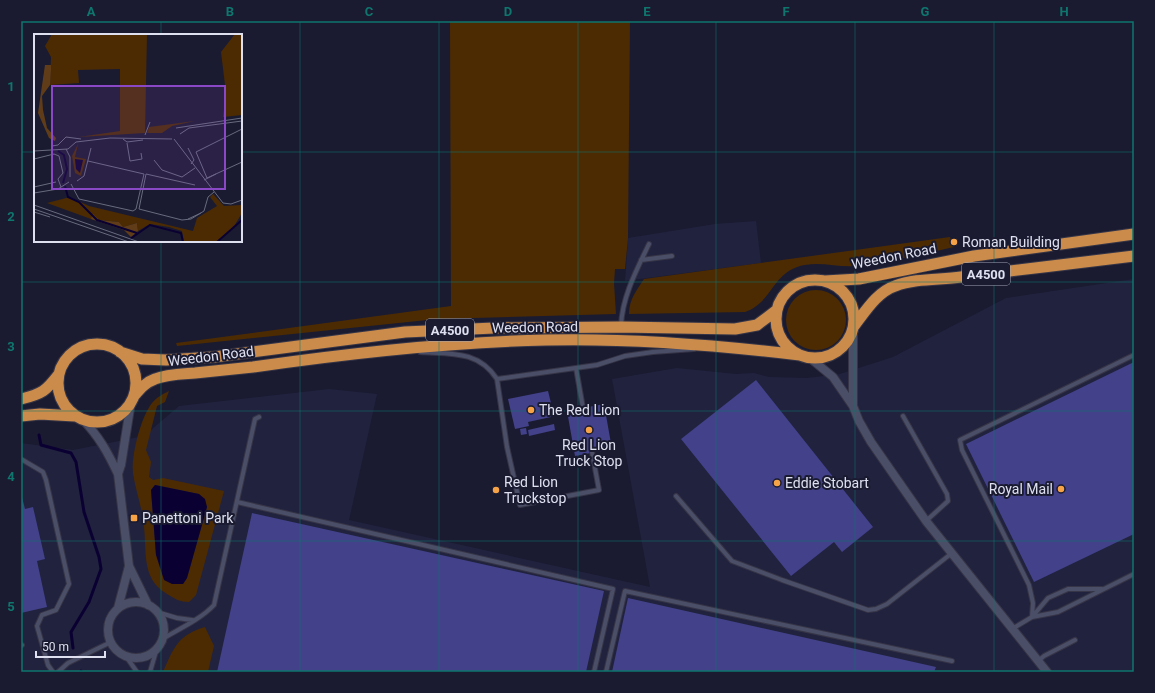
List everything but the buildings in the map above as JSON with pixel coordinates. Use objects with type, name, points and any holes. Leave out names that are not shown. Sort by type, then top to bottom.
[{"type":"highway","name":"Weedon Road","points":[[825,281],[859,279],[974,256],[1134,234]]},
{"type":"highway","name":"Weedon Road","points":[[854,328],[868,308],[886,290],[902,284],[1134,256]]},
{"type":"highway","name":"A4500","points":[[777,310],[782,297],[797,284],[811,280],[825,281]]},
{"type":"highway","points":[[825,281],[838,287],[848,297],[854,309],[854,328]]},
{"type":"highway","name":"Weedon Road","points":[[120,352],[142,358],[166,360],[214,357],[405,332],[494,328],[749,327],[764,321],[777,310]]},
{"type":"highway","points":[[777,310],[776,324],[781,338],[790,348],[805,356]]},
{"type":"highway","name":"A4500","points":[[805,356],[822,358],[837,351],[848,341],[854,328]]},
{"type":"highway","name":"Weedon Road","points":[[133,399],[145,384],[155,379],[170,375],[222,371],[384,350],[465,344],[548,340],[631,342],[730,347],[805,356]]},
{"type":"highway","points":[[21,399],[38,395],[48,389],[70,355],[89,345],[100,344],[111,347],[120,352],[129,361],[134,372],[136,388],[133,399],[124,411],[115,418],[105,422],[93,422],[79,418],[40,414],[21,416]]},
{"type":"highway","points":[[59,374],[58,382],[60,398],[64,405],[79,418]]},
{"type":"street","points":[[853,406],[854,328]]},
{"type":"street","points":[[805,356],[833,377],[853,406],[870,442],[926,521],[1047,672]]},
{"type":"street","points":[[118,474],[122,465],[133,399]]},
{"type":"street","points":[[79,418],[95,431],[106,448],[118,474],[129,566],[148,605],[157,612],[163,625],[162,639],[157,648],[146,655],[139,657],[125,655],[117,650],[110,642],[108,634],[108,624],[112,615],[118,608],[129,566]]},
{"type":"street","points":[[118,608],[132,602],[148,605]]},
{"type":"lane","points":[[621,327],[622,317],[632,279],[649,244]]},
{"type":"lane","points":[[641,260],[672,256]]},
{"type":"lane","points":[[497,379],[597,365],[625,356],[653,352],[730,347]]},
{"type":"lane","points":[[384,350],[470,356],[482,362],[491,370],[497,379],[508,447],[520,505],[599,490],[592,452]]},
{"type":"lane","points":[[1032,617],[1033,603],[1029,585],[962,450],[960,440],[1134,355]]},
{"type":"lane","points":[[576,368],[584,408]]},
{"type":"lane","points":[[903,416],[947,494],[948,502],[926,521]]},
{"type":"lane","points":[[162,639],[193,620],[204,616],[214,605],[255,419],[259,417]]},
{"type":"lane","points":[[21,459],[43,472],[69,584],[56,610],[42,615],[38,626],[48,665],[53,672]]},
{"type":"lane","points":[[676,496],[732,561],[868,610],[876,609],[887,604],[952,553]]},
{"type":"lane","points":[[237,502],[612,588],[594,672]]},
{"type":"lane","points":[[1032,617],[1058,612],[1103,588],[1134,574]]},
{"type":"lane","points":[[1012,629],[1032,617],[1048,598],[1068,588],[1103,588]]},
{"type":"lane","points":[[606,672],[625,591],[952,661]]},
{"type":"lane","points":[[157,612],[177,618],[193,620]]},
{"type":"lane","points":[[1038,661],[1044,656],[1074,640]]},
{"type":"lane","points":[[58,672],[68,664],[110,642]]},
{"type":"lane","points":[[150,672],[157,648]]},
{"type":"lane","points":[[125,655],[137,672]]},
{"type":"shaded area","points":[[450,21],[630,21],[628,238],[625,269],[615,269],[614,283],[616,314],[437,319],[177,346],[176,343],[451,306]]},
{"type":"shaded area","points":[[756,221],[761,263],[625,281],[628,238],[715,224]]},
{"type":"shaded area","points":[[950,237],[954,247],[894,260],[858,266],[812,264],[797,267],[788,271],[761,302],[754,308],[745,312],[629,314],[632,299],[644,279]]},
{"type":"shaded area","points":[[1134,279],[1134,672],[21,672],[21,443],[73,450],[144,436],[179,406],[329,389],[377,394],[349,520],[650,587],[612,379],[677,368],[736,374],[754,373],[769,377],[807,378],[840,374],[893,357],[1006,298]]},
{"type":"shaded area","points":[[816,290],[833,295],[841,303],[846,320],[841,337],[833,345],[816,350],[799,345],[791,337],[786,320],[791,303],[799,295]]},
{"type":"shaded area","points":[[169,391],[165,402],[157,406],[146,450],[151,462],[149,477],[153,480],[163,478],[224,491],[196,595],[189,602],[175,599],[158,587],[148,571],[143,520],[133,473],[135,447],[144,417],[152,403],[158,397]],"holes":[[[155,485],[199,494],[207,507],[187,578],[183,584],[156,555],[151,490]]]},
{"type":"shaded area","points":[[155,485],[199,494],[205,499],[207,507],[187,578],[183,584],[172,584],[164,580],[156,555],[151,490]]},
{"type":"shaded area","points":[[205,627],[214,646],[208,672],[163,672],[178,643],[189,634]]},
{"type":"waterway","points":[[39,435],[41,445],[71,453],[76,462],[84,512],[99,557],[101,569],[89,602],[71,632],[73,648]]},
{"type":"place","name":"Roman Building","points":[[954,242]]},
{"type":"place","name":"The Red Lion","points":[[531,410]]},
{"type":"place","name":"Red Lion Truck Stop","points":[[589,430]]},
{"type":"place","name":"Eddie Stobart","points":[[777,483]]},
{"type":"place","name":"Royal Mail","points":[[1061,489]]},
{"type":"place","name":"Red Lion Truckstop","points":[[496,490]]},
{"type":"place","name":"Panettoni Park","points":[[134,518]]}]
